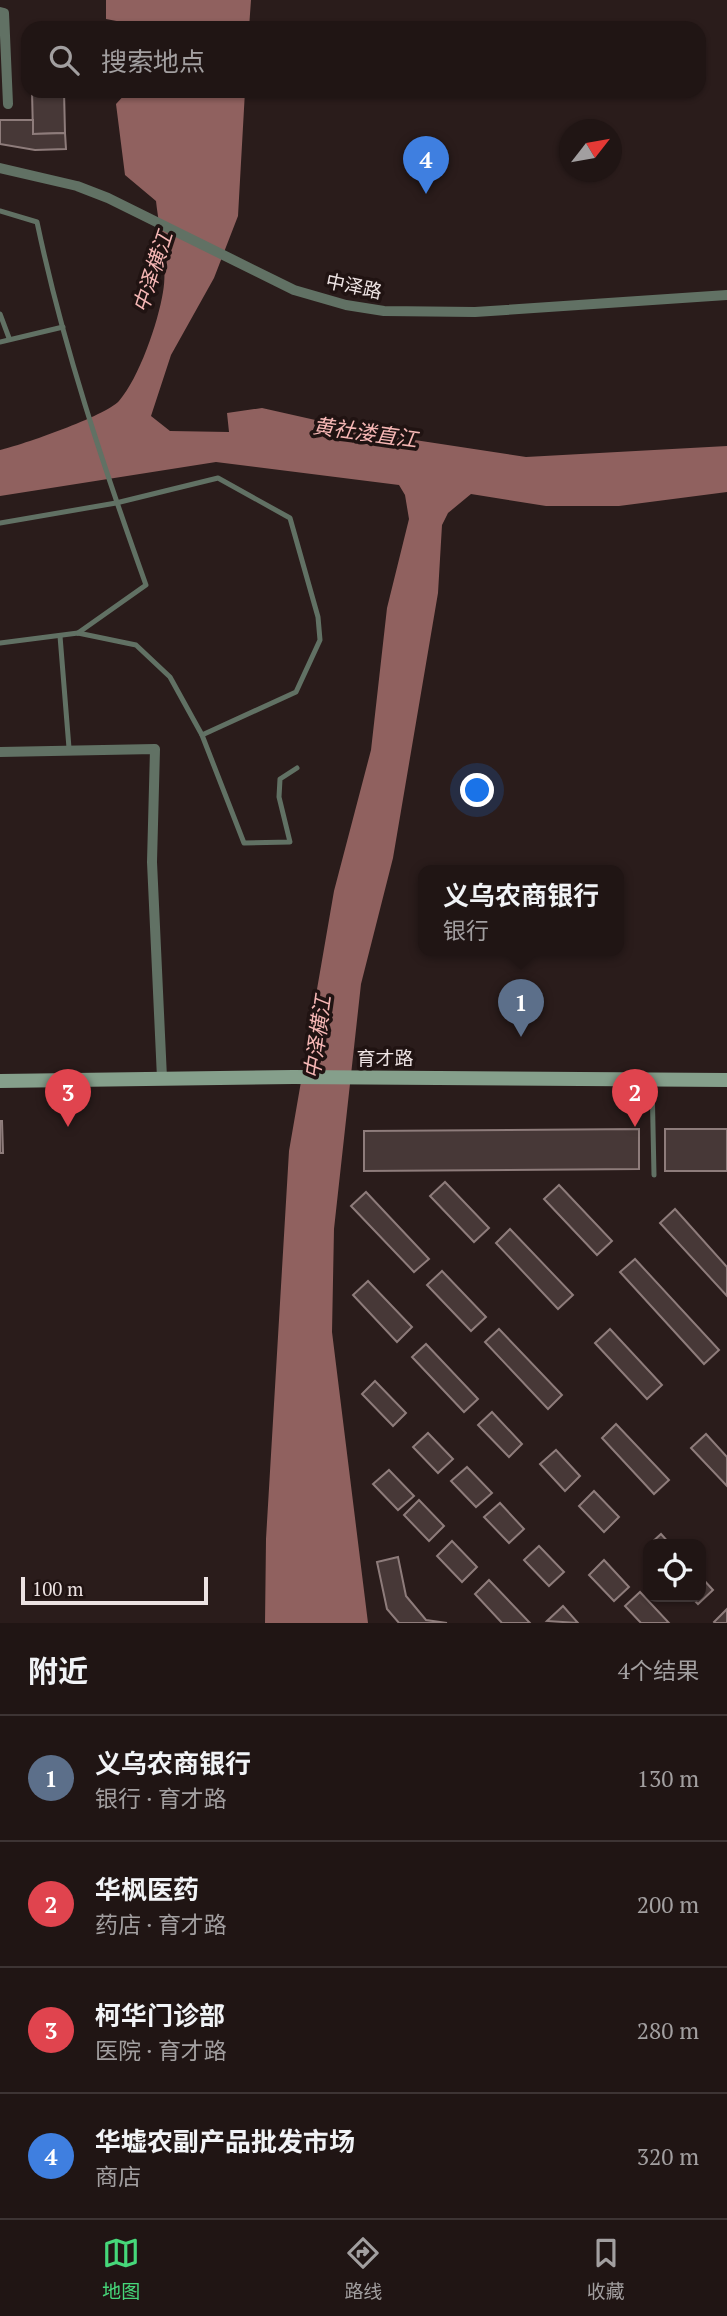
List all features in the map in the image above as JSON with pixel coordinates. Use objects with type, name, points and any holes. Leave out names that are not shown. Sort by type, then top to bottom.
[{"type":"street","points":[[0,12],[4,13],[8,104]]},
{"type":"street","name":"中泽路","points":[[0,168],[78,186],[150,217],[294,290],[346,305],[384,311],[475,312],[727,295]]},
{"type":"street","points":[[0,752],[69,748],[155,749],[152,862],[162,1078]]},
{"type":"street","name":"育才路","points":[[0,1081],[293,1077],[727,1080]]},
{"type":"lane","points":[[0,211],[37,222],[54,304],[63,327],[85,411],[146,585],[78,633]]},
{"type":"lane","points":[[0,314],[9,338]]},
{"type":"lane","points":[[0,342],[63,327]]},
{"type":"lane","points":[[0,523],[116,503],[218,478],[290,518],[318,617],[320,640],[296,692],[202,735]]},
{"type":"lane","points":[[0,643],[78,633],[136,645],[170,677],[202,735],[244,843],[290,842],[279,797],[280,779],[297,768]]},
{"type":"lane","points":[[60,636],[69,748]]},
{"type":"lane","points":[[652,1080],[654,1175]]},
{"type":"water","points":[[106,0],[251,0],[250,21],[106,19]]},
{"type":"water","points":[[122,98],[245,98],[238,216],[214,278],[171,355],[151,416],[170,431],[229,432],[227,413],[262,408],[382,435],[526,457],[727,446],[727,492],[619,506],[546,506],[471,494],[448,513],[442,525],[438,593],[393,858],[361,984],[334,1229],[332,1332],[368,1623],[265,1623],[266,1539],[289,1151],[334,891],[371,750],[387,608],[409,519],[405,495],[399,485],[216,462],[0,496],[0,450],[81,422],[119,401],[134,379],[157,319],[163,292],[164,258],[156,201],[125,175],[116,104]]},
{"type":"building","points":[[32,98],[64,98],[65,133],[33,134]]},
{"type":"building","points":[[0,120],[33,120],[33,134],[65,133],[66,149],[35,150],[0,144]]},
{"type":"building","points":[[2,1121],[3,1153],[0,1153]]},
{"type":"building","points":[[639,1129],[639,1169],[364,1171],[364,1131]]},
{"type":"building","points":[[665,1129],[727,1129],[727,1171],[665,1171]]},
{"type":"building","points":[[445,1182],[489,1228],[474,1242],[430,1196]]},
{"type":"building","points":[[559,1185],[612,1241],[597,1255],[544,1199]]},
{"type":"building","points":[[366,1192],[429,1259],[414,1272],[351,1206]]},
{"type":"building","points":[[675,1209],[727,1267],[727,1296],[660,1223]]},
{"type":"building","points":[[510,1229],[573,1295],[558,1309],[496,1243]]},
{"type":"building","points":[[635,1259],[719,1350],[704,1364],[620,1272]]},
{"type":"building","points":[[442,1271],[486,1317],[471,1331],[427,1285]]},
{"type":"building","points":[[368,1281],[412,1327],[397,1342],[353,1295]]},
{"type":"building","points":[[499,1329],[562,1395],[548,1409],[485,1342]]},
{"type":"building","points":[[610,1329],[662,1385],[647,1399],[595,1343]]},
{"type":"building","points":[[426,1344],[478,1399],[464,1412],[412,1357]]},
{"type":"building","points":[[375,1381],[406,1413],[393,1426],[362,1394]]},
{"type":"building","points":[[492,1412],[522,1444],[509,1457],[478,1425]]},
{"type":"building","points":[[616,1424],[669,1480],[654,1494],[602,1438]]},
{"type":"building","points":[[428,1433],[453,1459],[438,1473],[413,1447]]},
{"type":"building","points":[[706,1434],[727,1457],[727,1486],[691,1448]]},
{"type":"building","points":[[556,1450],[580,1476],[565,1491],[540,1464]]},
{"type":"building","points":[[467,1467],[492,1493],[476,1507],[451,1481]]},
{"type":"building","points":[[389,1470],[414,1496],[398,1510],[373,1484]]},
{"type":"building","points":[[594,1491],[619,1517],[604,1532],[579,1506]]},
{"type":"building","points":[[419,1500],[444,1526],[429,1541],[404,1515]]},
{"type":"building","points":[[500,1503],[524,1529],[509,1543],[484,1517]]},
{"type":"building","points":[[452,1541],[477,1567],[462,1582],[437,1556]]},
{"type":"building","points":[[539,1546],[564,1572],[549,1586],[524,1560]]},
{"type":"building","points":[[398,1557],[406,1596],[426,1620],[447,1623],[399,1623],[387,1609],[377,1562]]},
{"type":"building","points":[[604,1560],[629,1587],[614,1601],[589,1575]]},
{"type":"building","points":[[489,1580],[530,1623],[502,1623],[475,1594]]},
{"type":"building","points":[[706,1582],[713,1590],[706,1597]]},
{"type":"building","points":[[640,1592],[643,1602],[649,1602],[669,1623],[641,1623],[625,1606]]},
{"type":"building","points":[[563,1606],[578,1623],[547,1621]]},
{"type":"building","points":[[727,1609],[727,1623],[715,1623],[714,1622]]},
{"type":"place","name":"华墟农副产品批发市场","points":[[426,194]]},
{"type":"place","name":"义乌农商银行","points":[[521,1037]]},
{"type":"place","name":"柯华门诊部","points":[[68,1127]]},
{"type":"place","name":"华枫医药","points":[[635,1127]]},
{"type":"water label","name":"中泽横江","points":[[153,272]]},
{"type":"water label","name":"黄社溇直江","points":[[365,433]]},
{"type":"water label","name":"中泽横江","points":[[318,1037]]}]
